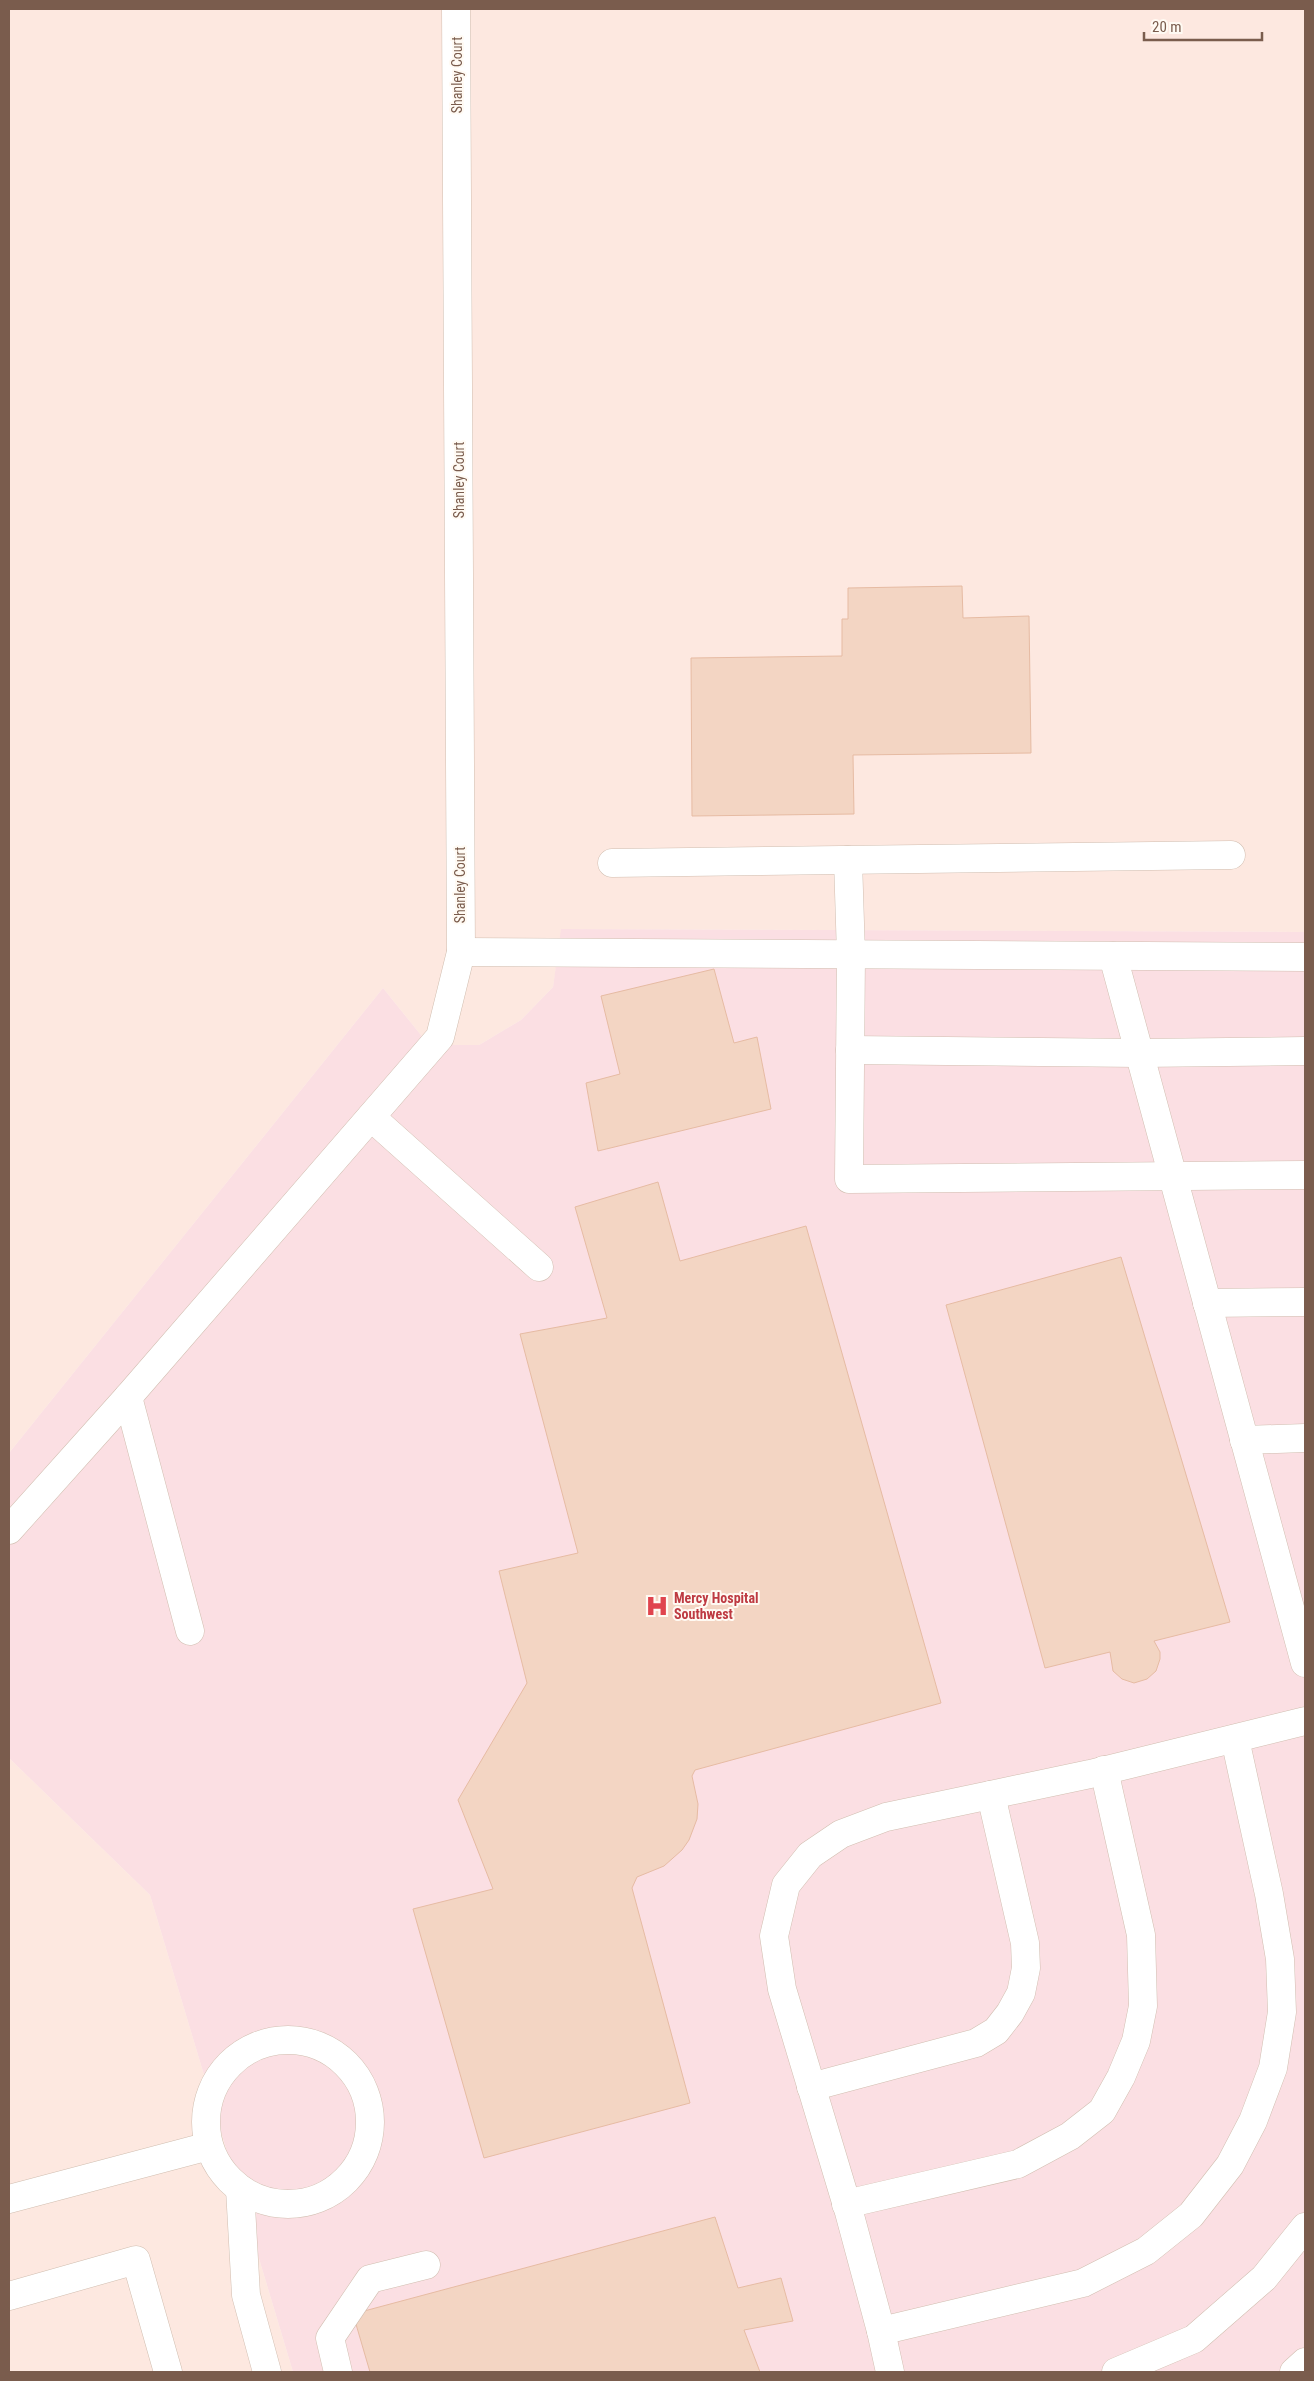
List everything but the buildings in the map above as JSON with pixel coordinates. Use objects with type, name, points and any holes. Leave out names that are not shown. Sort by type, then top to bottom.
[{"type":"street","name":"Shanley Court","points":[[9,1530],[128,1397],[440,1037],[461,952],[456,9]]},
{"type":"street","points":[[612,863],[1230,855]]},
{"type":"street","points":[[848,860],[851,955],[849,1179],[1305,1175]]},
{"type":"street","points":[[461,952],[1305,957]]},
{"type":"street","points":[[1113,956],[1305,1663]]},
{"type":"street","points":[[850,1050],[1140,1053],[1305,1051]]},
{"type":"street","points":[[371,1117],[539,1267]]},
{"type":"street","points":[[1207,1303],[1305,1302]]},
{"type":"street","points":[[128,1397],[190,1631]]},
{"type":"street","points":[[1244,1440],[1305,1438]]},
{"type":"street","points":[[890,2372],[881,2331],[846,2204],[782,1989],[774,1936],[786,1885],[810,1855],[841,1834],[886,1817],[1104,1770],[1305,1721]]},
{"type":"street","points":[[881,2331],[1082,2283],[1146,2250],[1191,2215],[1230,2165],[1253,2120],[1273,2068],[1282,2012],[1280,1959],[1269,1894],[1235,1739]]},
{"type":"street","points":[[846,2204],[1018,2164],[1070,2136],[1102,2111],[1121,2077],[1136,2041],[1143,2006],[1141,1935],[1104,1770]]},
{"type":"street","points":[[811,2087],[976,2043],[996,2031],[1010,2013],[1021,1992],[1026,1968],[1025,1943],[991,1795]]},
{"type":"street","points":[[298,2041],[324,2048],[346,2063],[362,2085],[370,2110],[369,2137],[360,2163],[342,2184],[319,2198],[292,2204],[265,2202],[240,2189],[221,2171],[209,2146],[206,2119],[211,2092],[225,2068],[246,2052],[271,2042],[298,2041]]},
{"type":"street","points":[[9,2200],[209,2146]]},
{"type":"street","points":[[240,2189],[246,2295],[267,2372]]},
{"type":"street","points":[[1116,2372],[1194,2339],[1264,2278],[1305,2227]]},
{"type":"street","points":[[9,2296],[136,2260],[168,2372]]},
{"type":"street","points":[[338,2372],[330,2338],[370,2279],[426,2266]]},
{"type":"shaded area","points":[[9,9],[1305,9],[1305,932],[562,929],[553,987],[521,1020],[479,1045],[429,1045],[383,988],[9,1453]]},
{"type":"shaded area","name":"Mercy Hospital Southwest","points":[[561,929],[1305,932],[1305,2372],[293,2372],[150,1895],[9,1758],[9,1453],[383,988],[429,1045],[479,1045],[521,1020],[553,987]]},
{"type":"shaded area","points":[[9,1758],[150,1895],[293,2372],[9,2372]]},
{"type":"place","name":"Mercy Hospital Southwest","points":[[657,1606]]}]
